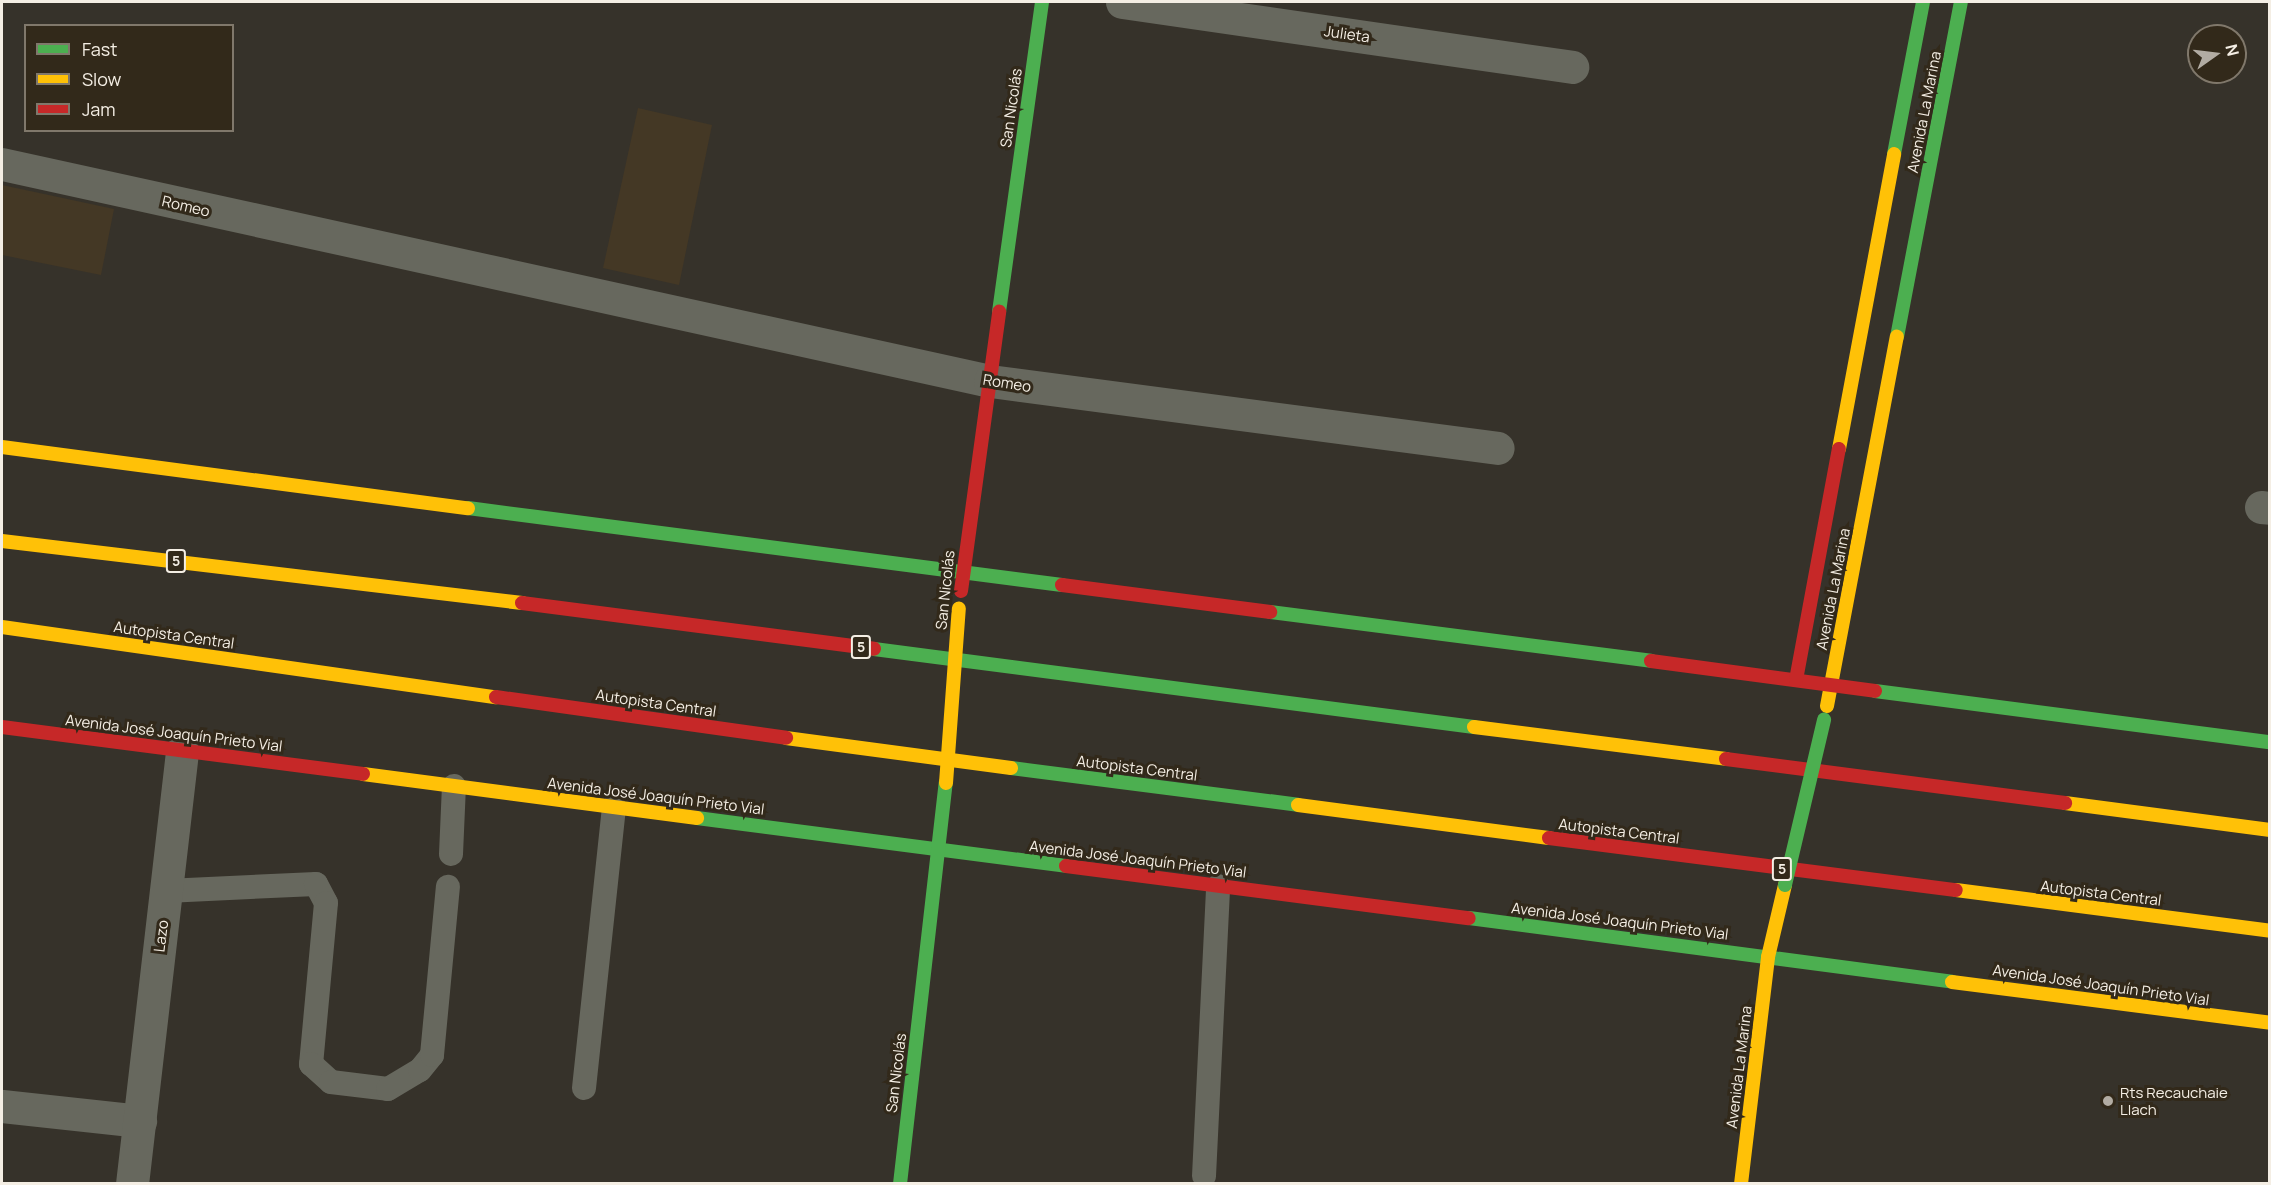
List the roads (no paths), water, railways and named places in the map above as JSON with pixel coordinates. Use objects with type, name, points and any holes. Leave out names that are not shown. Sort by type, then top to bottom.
[{"type":"main road","name":"San Nicolás","points":[[900,1184],[946,783],[963,570],[1042,2]]},
{"type":"main road","name":"Avenida La Marina","points":[[1796,680],[1923,2]]},
{"type":"main road","name":"Avenida La Marina","points":[[1741,1184],[1768,957],[1832,684],[1962,2]]},
{"type":"main road","points":[[1910,73],[1946,82]]},
{"type":"main road","points":[[2,447],[963,570],[2270,742]]},
{"type":"main road","name":"5","points":[[2,541],[386,586],[2270,830]]},
{"type":"main road","name":"Autopista Central","points":[[2,627],[874,750],[2270,931]]},
{"type":"main road","name":"Avenida José Joaquín Prieto Vial","points":[[2,727],[2270,1023]]},
{"type":"street","name":"Julieta","points":[[1122,2],[1572,67]]},
{"type":"street","name":"Romeo","points":[[2,164],[370,248],[990,381],[1498,448]]},
{"type":"street","name":"Lazo","points":[[132,1184],[182,751]]},
{"type":"street","points":[[2,1106],[140,1121]]},
{"type":"lane","points":[[451,854],[454,786]]},
{"type":"lane","points":[[584,1088],[614,807]]},
{"type":"lane","points":[[166,891],[316,884],[326,903],[311,1064],[331,1082],[388,1089],[420,1070],[432,1055],[448,887]]},
{"type":"lane","points":[[1204,1176],[1218,886]]},
{"type":"place","name":"Rts Recauchaie Llach","points":[[2108,1101]]}]
